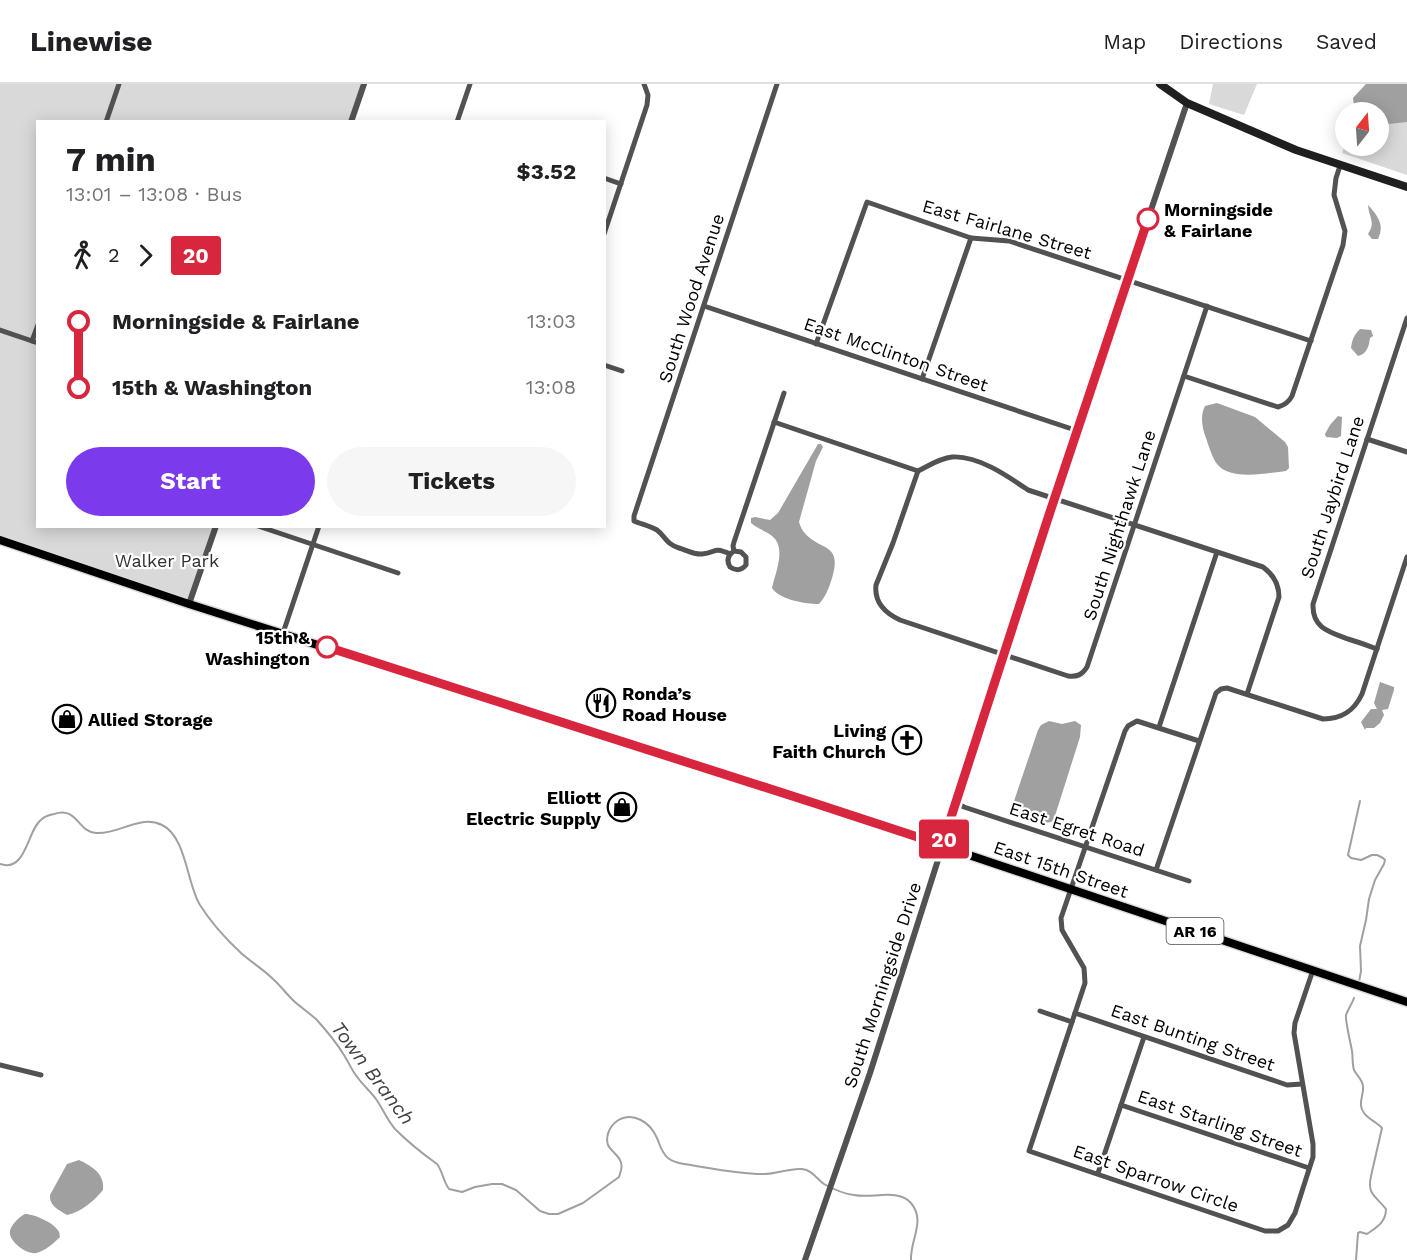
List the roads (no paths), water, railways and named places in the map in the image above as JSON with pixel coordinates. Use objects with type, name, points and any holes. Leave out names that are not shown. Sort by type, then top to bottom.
[{"type":"main road","points":[[1160,84],[1187,102],[1296,150],[1407,187]]},
{"type":"main road","name":"East 15th Street","points":[[0,540],[189,604],[942,845],[1407,1002]]},
{"type":"street","points":[[107,120],[119,84]]},
{"type":"street","points":[[352,120],[364,84]]},
{"type":"street","points":[[458,120],[470,84]]},
{"type":"street","points":[[606,228],[647,105],[648,95],[644,84]]},
{"type":"street","name":"South Wood Avenue","points":[[774,422],[732,553],[714,550],[700,555],[675,547],[655,529],[634,521],[777,84]]},
{"type":"street","name":"South Morningside Drive","points":[[805,1260],[870,1073],[955,802],[1187,102]]},
{"type":"street","points":[[1184,376],[1278,407],[1289,402],[1343,245],[1345,231],[1334,195],[1340,166]]},
{"type":"street","points":[[606,179],[621,184]]},
{"type":"street","name":"East Fairlane Street","points":[[816,344],[867,202],[971,238],[1009,241],[1311,341]]},
{"type":"street","points":[[922,379],[971,238]]},
{"type":"street","name":"East McClinton Street","points":[[704,306],[1078,431]]},
{"type":"street","name":"South Nighthawk Lane","points":[[1003,655],[1075,677],[1084,672],[1087,667],[1207,306]]},
{"type":"street","name":"South Jaybird Lane","points":[[1377,648],[1326,631],[1318,624],[1313,609],[1314,598],[1407,318]]},
{"type":"street","points":[[0,330],[35,342]]},
{"type":"street","points":[[606,366],[622,371]]},
{"type":"street","points":[[784,393],[774,422],[918,471],[946,458],[964,458],[1000,471],[1029,490],[1263,567],[1274,576],[1278,589],[1278,602],[1247,694]]},
{"type":"street","points":[[1367,439],[1407,452]]},
{"type":"street","points":[[918,471],[894,543],[876,585],[877,600],[893,617],[1003,655]]},
{"type":"street","points":[[189,604],[215,528]]},
{"type":"street","points":[[264,528],[398,573]]},
{"type":"street","points":[[283,633],[318,528]]},
{"type":"street","points":[[1159,727],[1217,552]]},
{"type":"street","points":[[1156,870],[1216,693],[1227,688],[1315,717],[1337,718],[1350,711],[1358,701],[1407,557]]},
{"type":"street","name":"East Sparrow Circle","points":[[1199,741],[1137,721],[1128,726],[1060,918],[1062,930],[1084,968],[1085,982],[1029,1151],[1265,1231],[1278,1231],[1288,1225],[1295,1213],[1313,1157],[1313,1144],[1294,1033],[1295,1023],[1313,970]]},
{"type":"street","name":"East Egret Road","points":[[955,802],[964,807],[1189,882]]},
{"type":"street","points":[[1040,1011],[1072,1022]]},
{"type":"street","name":"East Bunting Street","points":[[1075,1014],[1287,1085],[1302,1084]]},
{"type":"street","points":[[1098,1173],[1144,1037]]},
{"type":"street","points":[[0,1065],[41,1075]]},
{"type":"street","name":"East Starling Street","points":[[1121,1105],[1309,1168]]},
{"type":"waterway","points":[[1359,982],[1360,946],[1369,899],[1385,860],[1377,855],[1361,860],[1348,855],[1360,801]]},
{"type":"waterway","name":"Town Branch","points":[[0,864],[9,865],[16,862],[26,849],[37,824],[45,817],[62,812],[73,816],[90,832],[96,833],[145,822],[162,825],[176,839],[196,896],[209,917],[241,953],[269,975],[320,1023],[338,1045],[356,1075],[376,1099],[395,1129],[437,1164],[449,1189],[462,1192],[475,1187],[502,1184],[516,1190],[540,1211],[558,1214],[583,1203],[619,1177],[621,1162],[608,1145],[608,1135],[610,1128],[617,1121],[629,1117],[640,1120],[650,1127],[664,1153],[676,1162],[752,1174],[802,1169],[812,1173],[824,1184],[846,1194],[892,1195],[906,1199],[911,1203],[917,1217],[911,1260]]},
{"type":"waterway","points":[[1354,998],[1346,1018],[1353,1068],[1363,1086],[1361,1106],[1366,1115],[1382,1128],[1370,1187],[1386,1209],[1383,1221],[1367,1234],[1358,1233],[1356,1260]]},
{"type":"place","name":"Morningside & Fairlane","points":[[1148,219]]},
{"type":"place","name":"15th & Washington","points":[[327,647]]},
{"type":"place","name":"Ronda’s Road House","points":[[601,703]]},
{"type":"place","name":"Allied Storage","points":[[67,719]]},
{"type":"place","name":"Living Faith Church","points":[[907,740]]},
{"type":"place","name":"Elliott Electric Supply","points":[[622,807]]},
{"type":"park label","name":"Walker Park","points":[[167,560]]}]
